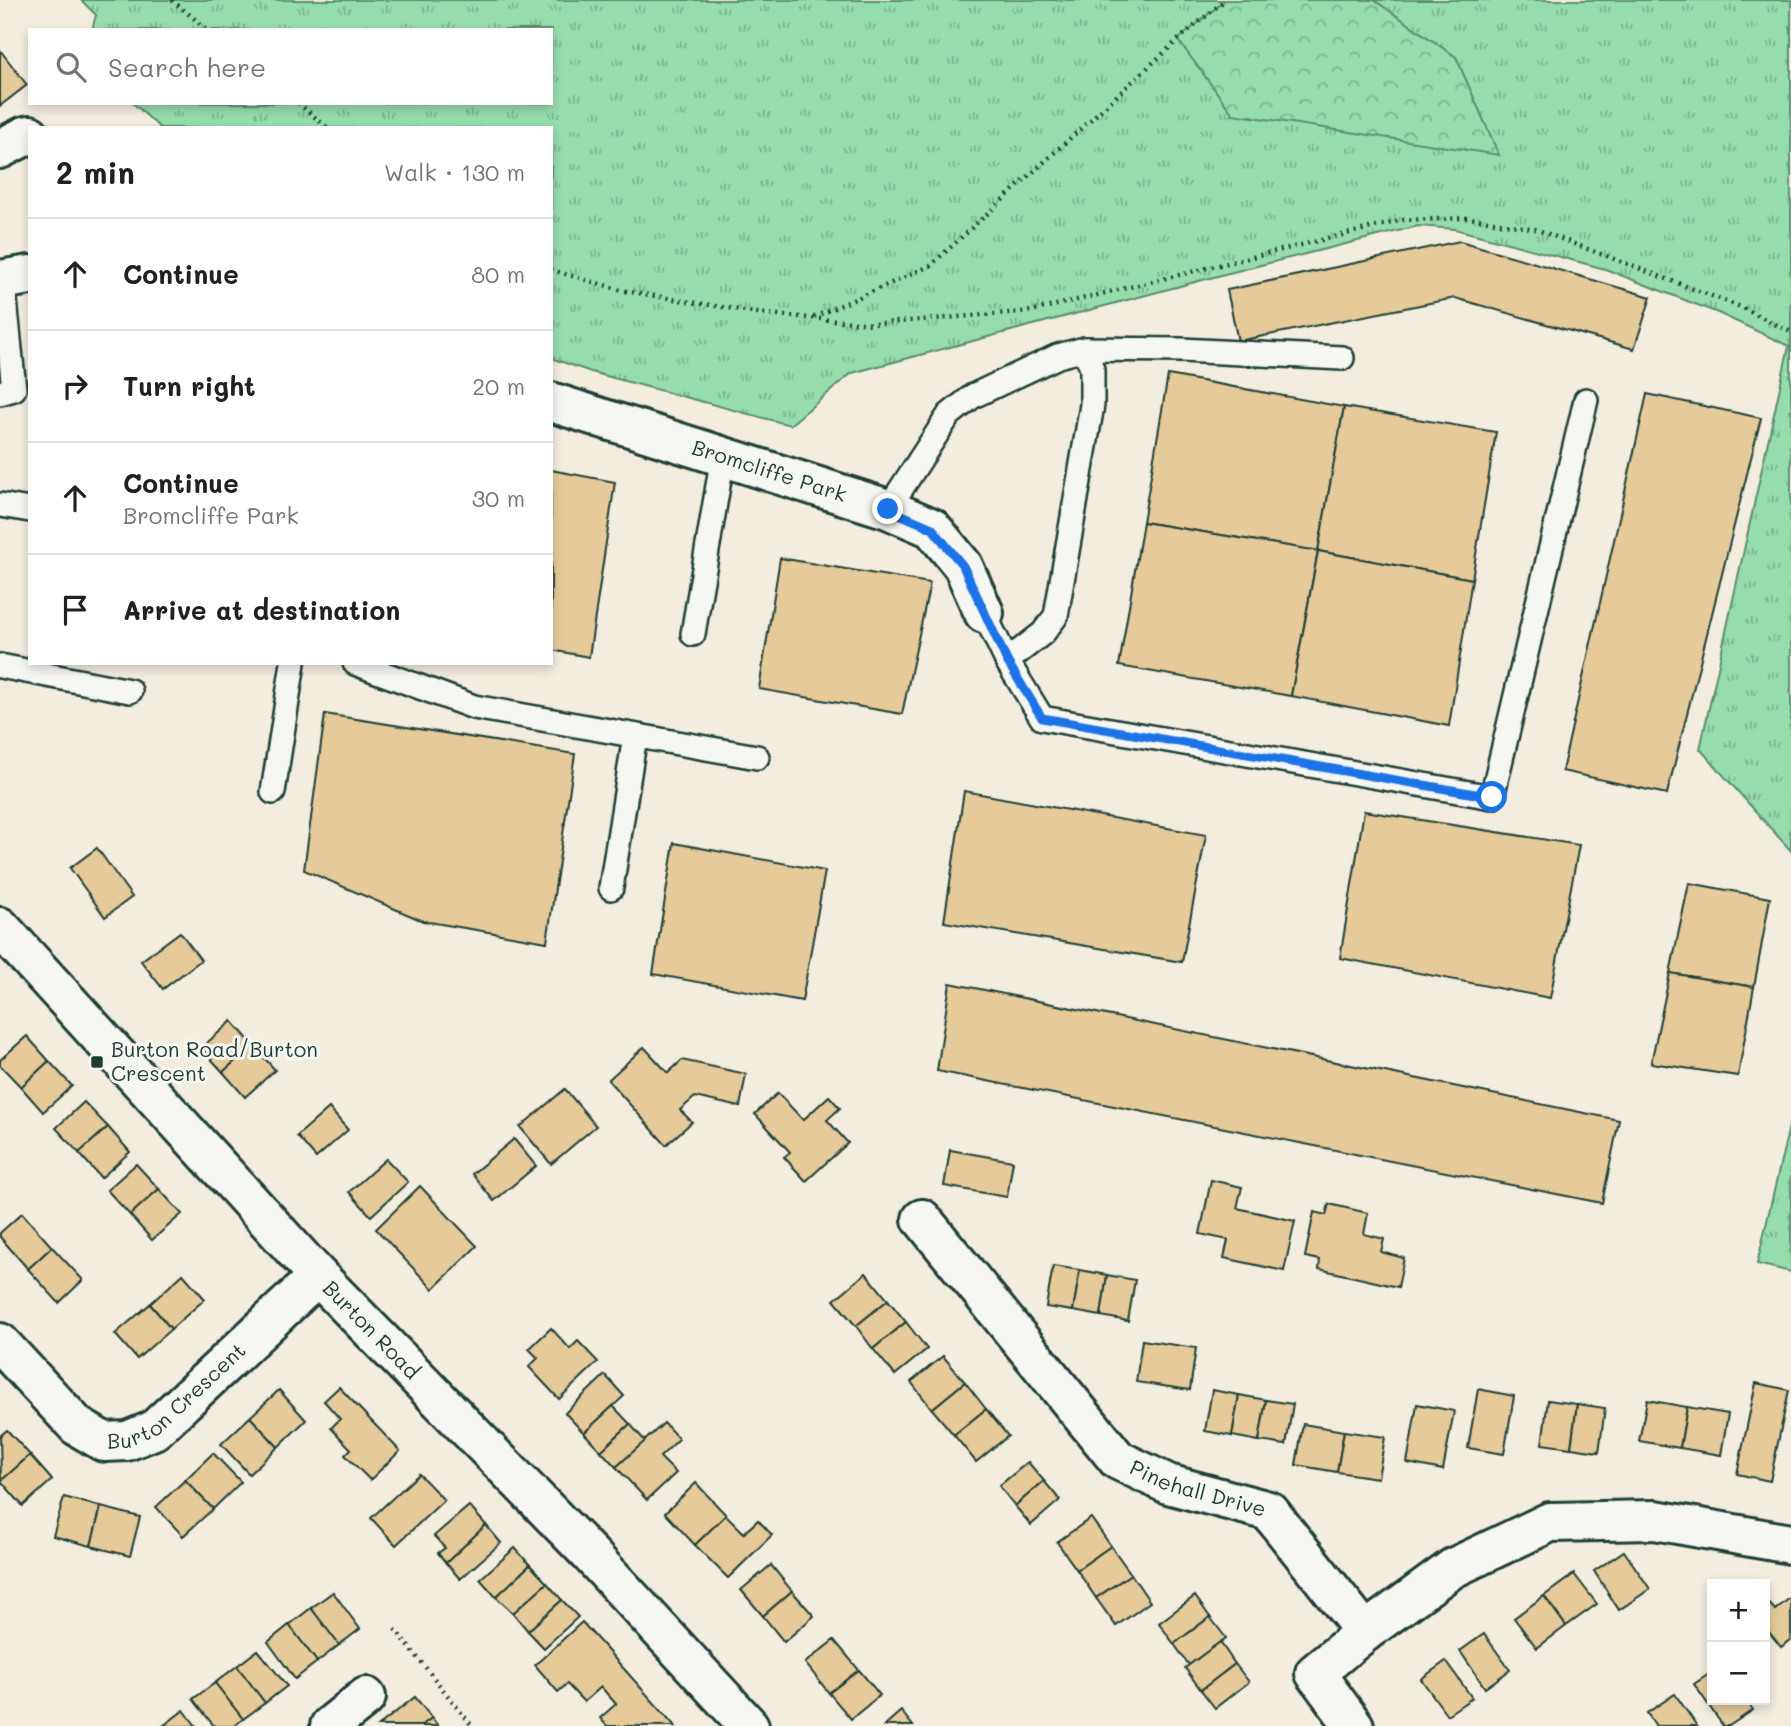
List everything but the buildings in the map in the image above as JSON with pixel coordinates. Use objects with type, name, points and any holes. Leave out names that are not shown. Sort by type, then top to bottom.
[{"type":"street","points":[[0,149],[28,135]]},
{"type":"street","name":"Bromcliffe Park","points":[[553,403],[888,509],[932,528],[963,566],[985,613]]},
{"type":"street","name":"Burton Road","points":[[0,927],[318,1276],[590,1554],[743,1724]]},
{"type":"street","name":"Pinehall Drive","points":[[922,1219],[1118,1460],[1168,1485],[1269,1511],[1365,1632]]},
{"type":"street","name":"Burton Crescent","points":[[0,1343],[77,1426],[104,1442],[127,1441],[154,1430],[318,1276]]},
{"type":"street","points":[[1354,1726],[1315,1673],[1365,1632],[1453,1568],[1550,1522],[1655,1520],[1791,1544]]},
{"type":"street","points":[[330,1726],[366,1697]]},
{"type":"lane","points":[[11,278],[14,390]]},
{"type":"lane","points":[[1007,661],[1043,633],[1056,616],[1091,405],[1092,369],[1085,349]]},
{"type":"lane","points":[[888,509],[949,415],[973,396],[1058,356],[1085,349],[1181,350],[1342,358]]},
{"type":"lane","points":[[985,613],[1007,661],[1042,718],[1492,797],[1586,400]]},
{"type":"lane","points":[[693,634],[723,456]]},
{"type":"lane","points":[[0,505],[28,510]]},
{"type":"lane","points":[[273,792],[293,665]]},
{"type":"lane","points":[[360,665],[474,707],[757,757]]},
{"type":"lane","points":[[0,666],[130,691]]},
{"type":"lane","points":[[611,888],[635,736]]},
{"type":"path","points":[[172,0],[206,28]]},
{"type":"path","points":[[811,318],[930,267],[1225,0]]},
{"type":"path","points":[[300,105],[326,126]]},
{"type":"path","points":[[553,271],[625,291],[758,313],[873,324],[1032,311],[1402,220],[1470,218],[1535,229],[1741,307],[1791,332]]},
{"type":"path","points":[[395,1629],[472,1726]]},
{"type":"green space","points":[[81,0],[1791,0],[1791,851],[1700,749],[1789,346],[1718,313],[1605,269],[1455,229],[1418,226],[852,373],[790,425],[591,372],[553,359],[553,126],[158,126],[135,105],[553,105],[553,28],[93,28],[96,15]]},
{"type":"green space","points":[[1225,0],[1374,0],[1456,57],[1499,155],[1233,114],[1178,40]]},
{"type":"green space","points":[[1791,1118],[1791,1272],[1757,1264]]},
{"type":"place","name":"Burton Road/Burton Crescent","points":[[97,1062]]},
{"type":"route","points":[[888,509],[932,528],[963,566],[1007,661],[1042,718],[1492,797]]}]
